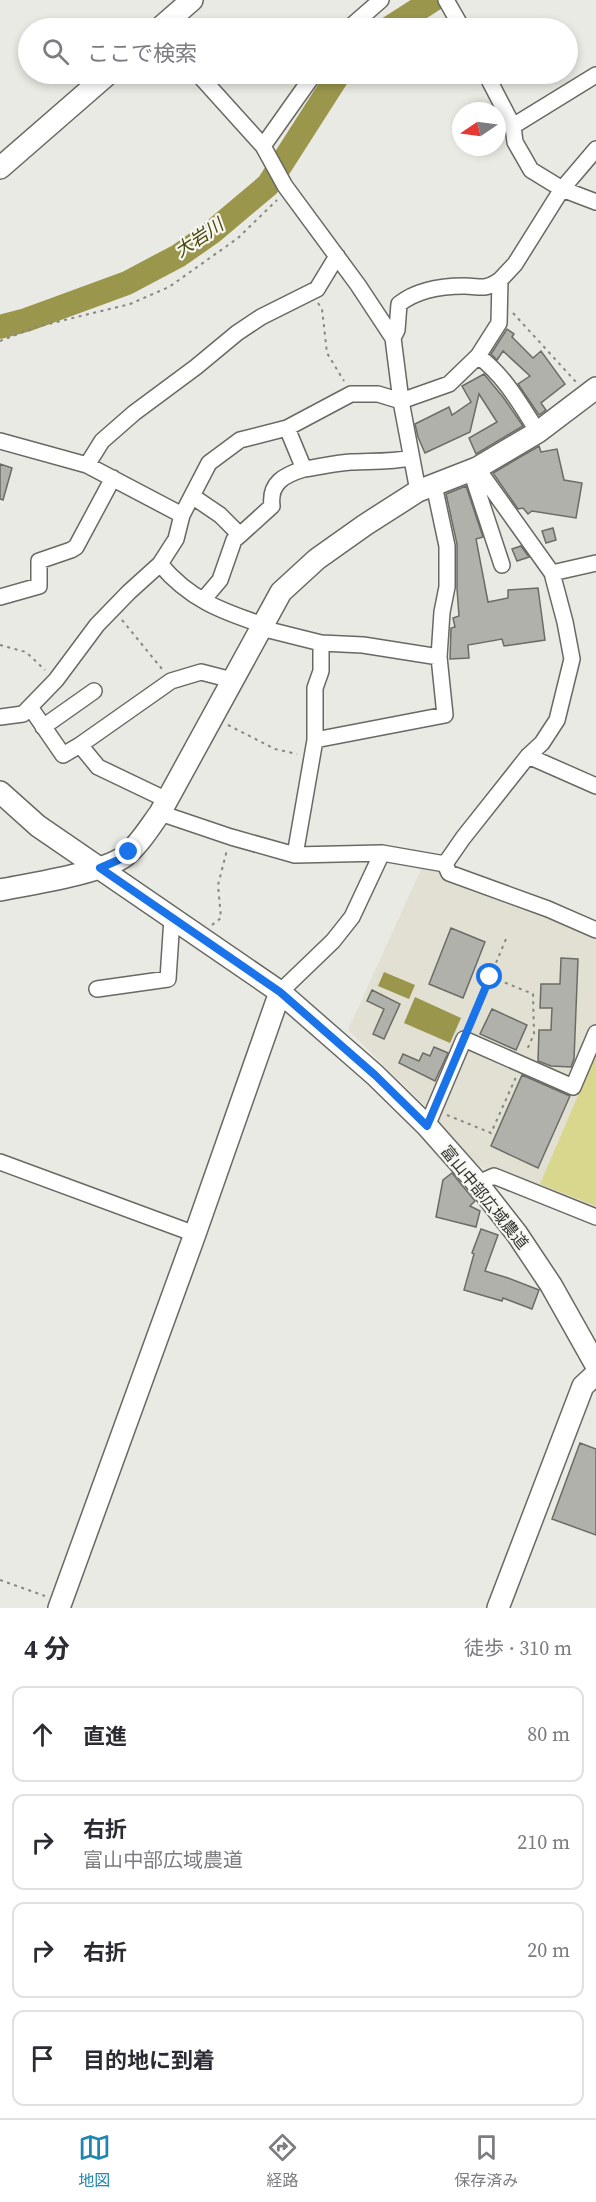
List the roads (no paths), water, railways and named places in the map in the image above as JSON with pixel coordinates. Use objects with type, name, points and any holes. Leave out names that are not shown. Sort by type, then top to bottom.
[{"type":"street","points":[[171,18],[192,0]]},
{"type":"street","points":[[360,18],[381,0]]},
{"type":"street","points":[[446,0],[456,18]]},
{"type":"street","points":[[513,126],[596,75]]},
{"type":"street","points":[[0,168],[97,84]]},
{"type":"street","points":[[207,84],[263,146],[286,188],[337,256],[393,338],[411,458],[426,488],[447,546],[447,587],[441,620],[439,657],[445,715],[315,740]]},
{"type":"street","points":[[263,146],[307,84]]},
{"type":"street","points":[[491,84],[513,126],[514,142],[531,170],[562,189],[596,202]]},
{"type":"street","points":[[393,338],[398,330],[399,304],[405,299],[420,292],[450,286],[480,289],[500,280],[515,264],[562,189],[596,149]]},
{"type":"street","points":[[87,465],[102,441],[134,413],[237,333],[261,317],[317,289],[337,256]]},
{"type":"street","points":[[0,717],[23,714],[56,680],[97,625],[160,564],[176,539],[182,515],[209,463],[240,440],[287,428],[351,394],[378,394],[401,401],[449,384],[478,356],[499,323],[500,280]]},
{"type":"street","points":[[478,356],[494,368],[508,384],[538,432]]},
{"type":"street","points":[[0,890],[100,868],[123,858],[136,846],[164,807],[281,592],[317,559],[365,525],[426,488],[474,469],[538,432],[592,392]]},
{"type":"street","points":[[287,428],[304,469]]},
{"type":"street","points":[[0,441],[87,465],[182,515]]},
{"type":"street","points":[[203,600],[220,580],[234,540],[272,506],[271,496],[279,481],[304,469],[379,460],[393,462],[411,458]]},
{"type":"street","points":[[474,469],[502,566]]},
{"type":"street","points":[[445,864],[528,756],[542,743],[557,720],[572,659],[566,622],[552,573],[474,469]]},
{"type":"street","points":[[0,597],[39,586],[39,561],[76,547],[113,478]]},
{"type":"street","points":[[192,496],[220,514],[240,535]]},
{"type":"street","points":[[552,573],[596,563]]},
{"type":"street","points":[[160,564],[180,585],[214,608],[262,626],[321,643],[363,645],[439,657]]},
{"type":"street","points":[[295,855],[315,740],[315,688],[321,671],[321,643]]},
{"type":"street","points":[[30,707],[63,755],[171,681],[201,672],[232,680]]},
{"type":"street","points":[[43,726],[94,691]]},
{"type":"street","points":[[80,745],[98,767],[164,807],[231,837],[295,855],[382,853],[445,864]]},
{"type":"street","points":[[528,756],[596,786]]},
{"type":"street","name":"富山中部広域農道","points":[[0,792],[38,826],[280,992],[375,1075],[431,1118],[517,1234],[551,1285],[596,1365]]},
{"type":"street","points":[[60,1605],[280,992],[333,941],[352,917],[382,853]]},
{"type":"street","points":[[445,864],[449,873],[548,909],[596,930]]},
{"type":"street","points":[[98,989],[168,979],[172,918]]},
{"type":"street","points":[[431,1118],[464,1039],[573,1087],[596,1033]]},
{"type":"street","points":[[0,1162],[195,1234]]},
{"type":"street","points":[[478,1184],[494,1176],[596,1217]]},
{"type":"street","points":[[498,1608],[583,1386],[596,1374]]},
{"type":"waterway","name":"大岩川","points":[[405,18],[433,0]]},
{"type":"waterway","name":"大岩川","points":[[0,327],[26,320],[127,283],[178,256],[211,233],[268,185],[333,84]]}]
